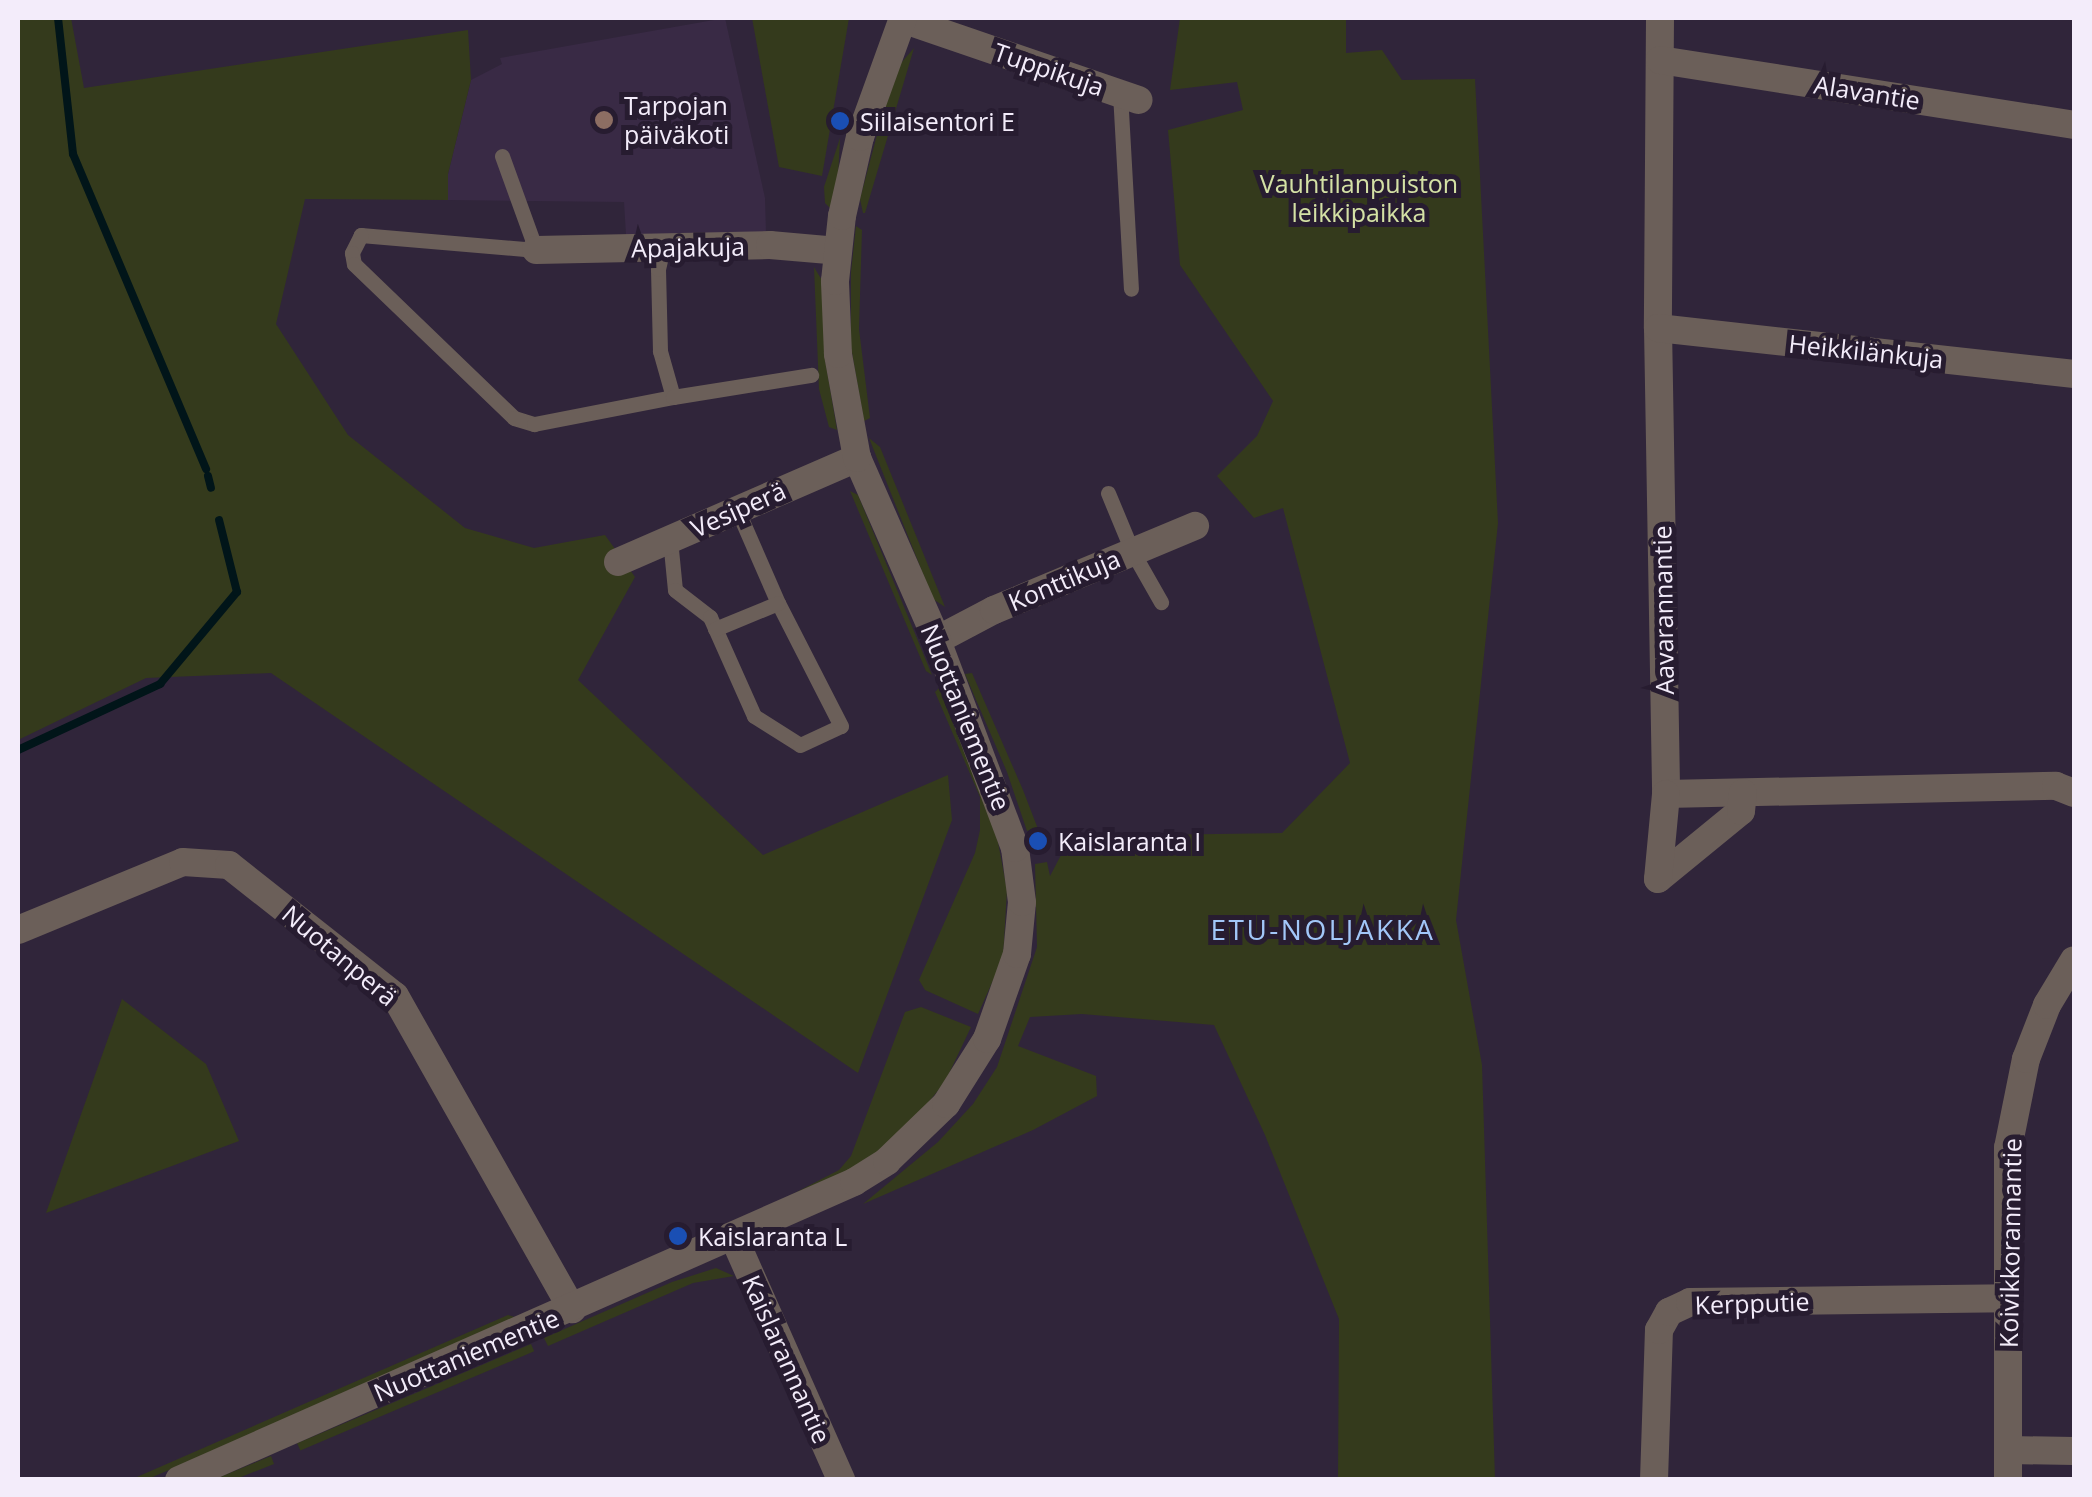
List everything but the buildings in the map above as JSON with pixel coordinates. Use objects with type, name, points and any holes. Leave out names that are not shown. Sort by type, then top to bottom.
[{"type":"street","name":"Tuppikuja","points":[[902,18],[1129,97]]},
{"type":"street","name":"Nuottaniementie","points":[[179,1480],[854,1182],[908,1142],[946,1104],[967,1074],[1002,1001],[1018,954],[1022,902],[1016,848],[937,640],[857,458],[838,354],[838,252],[860,138],[902,18]]},
{"type":"street","name":"Aavarannantie","points":[[1660,18],[1658,328],[1666,794],[1658,879],[1741,810],[1743,793]]},
{"type":"street","name":"Alavantie","points":[[1660,60],[2074,125]]},
{"type":"street","name":"Apajakuja","points":[[536,250],[770,245],[838,252]]},
{"type":"street","name":"Heikkilänkuja","points":[[1658,328],[2074,374]]},
{"type":"street","name":"Vesiperä","points":[[618,562],[857,458]]},
{"type":"street","name":"Konttikuja","points":[[937,640],[994,610],[1195,526]]},
{"type":"street","points":[[1666,794],[2056,786],[2074,793]]},
{"type":"street","name":"Nuotanperä","points":[[18,930],[183,862],[230,866],[395,996],[572,1309]]},
{"type":"street","name":"Koivikkorannantie","points":[[2008,1480],[2008,1148],[2026,1059],[2047,1004],[2074,960]]},
{"type":"street","name":"Kaislarannantie","points":[[734,1238],[840,1480]]},
{"type":"street","name":"Kerpputie","points":[[1654,1480],[1659,1330],[1668,1312],[1690,1302],[2007,1298]]},
{"type":"street","points":[[2010,1450],[2074,1451]]},
{"type":"lane","points":[[1129,97],[1131,289]]},
{"type":"lane","points":[[502,156],[536,250],[361,235],[352,253],[354,264],[514,418],[534,424],[811,375]]},
{"type":"lane","points":[[662,247],[658,269],[660,350],[674,397]]},
{"type":"lane","points":[[1108,493],[1132,551],[1161,602]]},
{"type":"lane","points":[[670,539],[676,590],[710,617],[754,716],[800,745],[841,726],[778,604],[737,510]]},
{"type":"lane","points":[[715,629],[778,604]]},
{"type":"shaded area","name":"Tarpojan päiväkoti","points":[[725,18],[765,198],[766,233],[626,235],[624,202],[448,200],[448,174],[471,80],[502,64],[500,58]]},
{"type":"green space","points":[[18,18],[71,18],[84,88],[468,30],[471,80],[448,174],[448,200],[305,199],[276,324],[348,435],[465,528],[534,548],[605,535],[635,577],[578,680],[763,855],[948,775],[952,820],[858,1073],[271,673],[146,678],[18,740]]},
{"type":"green space","points":[[752,18],[849,18],[822,176],[779,167]]},
{"type":"green space","name":"Vauhtilanpuiston leikkipaikka","points":[[1180,18],[1346,18],[1346,53],[1382,50],[1402,80],[1475,79],[1498,523],[1456,920],[1482,1065],[1495,1479],[1338,1479],[1339,1319],[1265,1135],[1214,1025],[1082,1014],[1030,1017],[1018,1046],[1096,1076],[1097,1096],[1033,1130],[863,1204],[938,1142],[973,1104],[997,1067],[1037,947],[1035,864],[1047,862],[1050,876],[1071,836],[1282,833],[1350,763],[1283,508],[1254,518],[1217,476],[1257,436],[1273,401],[1180,265],[1168,130],[1243,110],[1237,82],[1170,90]]},
{"type":"green space","points":[[914,48],[863,213],[860,199],[882,116],[901,63]]},
{"type":"green space","points":[[840,138],[838,178],[831,209],[825,203],[824,187]]},
{"type":"green space","points":[[856,226],[862,230],[859,329],[870,418],[864,421],[851,347],[851,272]]},
{"type":"green space","points":[[814,267],[823,282],[825,359],[837,430],[829,427],[819,389]]},
{"type":"green space","points":[[869,438],[880,447],[945,607],[933,599]]},
{"type":"green space","points":[[850,491],[858,495],[932,675],[926,671]]},
{"type":"green space","points":[[972,673],[1038,829],[1027,831],[1007,772],[965,674]]},
{"type":"green space","points":[[942,685],[991,805],[1007,890],[1003,958],[978,1014],[925,990],[919,980],[975,853],[980,830],[980,797],[935,692]]},
{"type":"green space","points":[[122,999],[206,1064],[239,1141],[46,1213]]},
{"type":"green space","points":[[921,1007],[971,1027],[945,1082],[905,1131],[853,1172],[787,1197],[839,1170],[851,1156],[905,1012]]},
{"type":"green space","points":[[716,1268],[734,1276],[693,1283],[548,1346],[544,1338],[672,1282]]},
{"type":"green space","points":[[508,1315],[515,1317],[514,1322],[148,1479],[130,1480]]},
{"type":"green space","points":[[531,1344],[534,1351],[300,1451],[297,1443]]},
{"type":"green space","points":[[271,1456],[274,1464],[236,1479],[215,1479]]},
{"type":"waterway","points":[[58,18],[73,154],[206,469]]},
{"type":"waterway","points":[[208,476],[211,488]]},
{"type":"waterway","points":[[18,750],[160,684],[237,592],[219,520]]},
{"type":"place","name":"Tarpojan päiväkoti","points":[[604,120]]},
{"type":"place","name":"Siilaisentori E","points":[[840,121]]},
{"type":"place","name":"Kaislaranta I","points":[[1038,841]]},
{"type":"place","name":"Kaislaranta L","points":[[678,1236]]},
{"type":"district","name":"ETU-NOLJAKKA","points":[[1323,929]]}]
